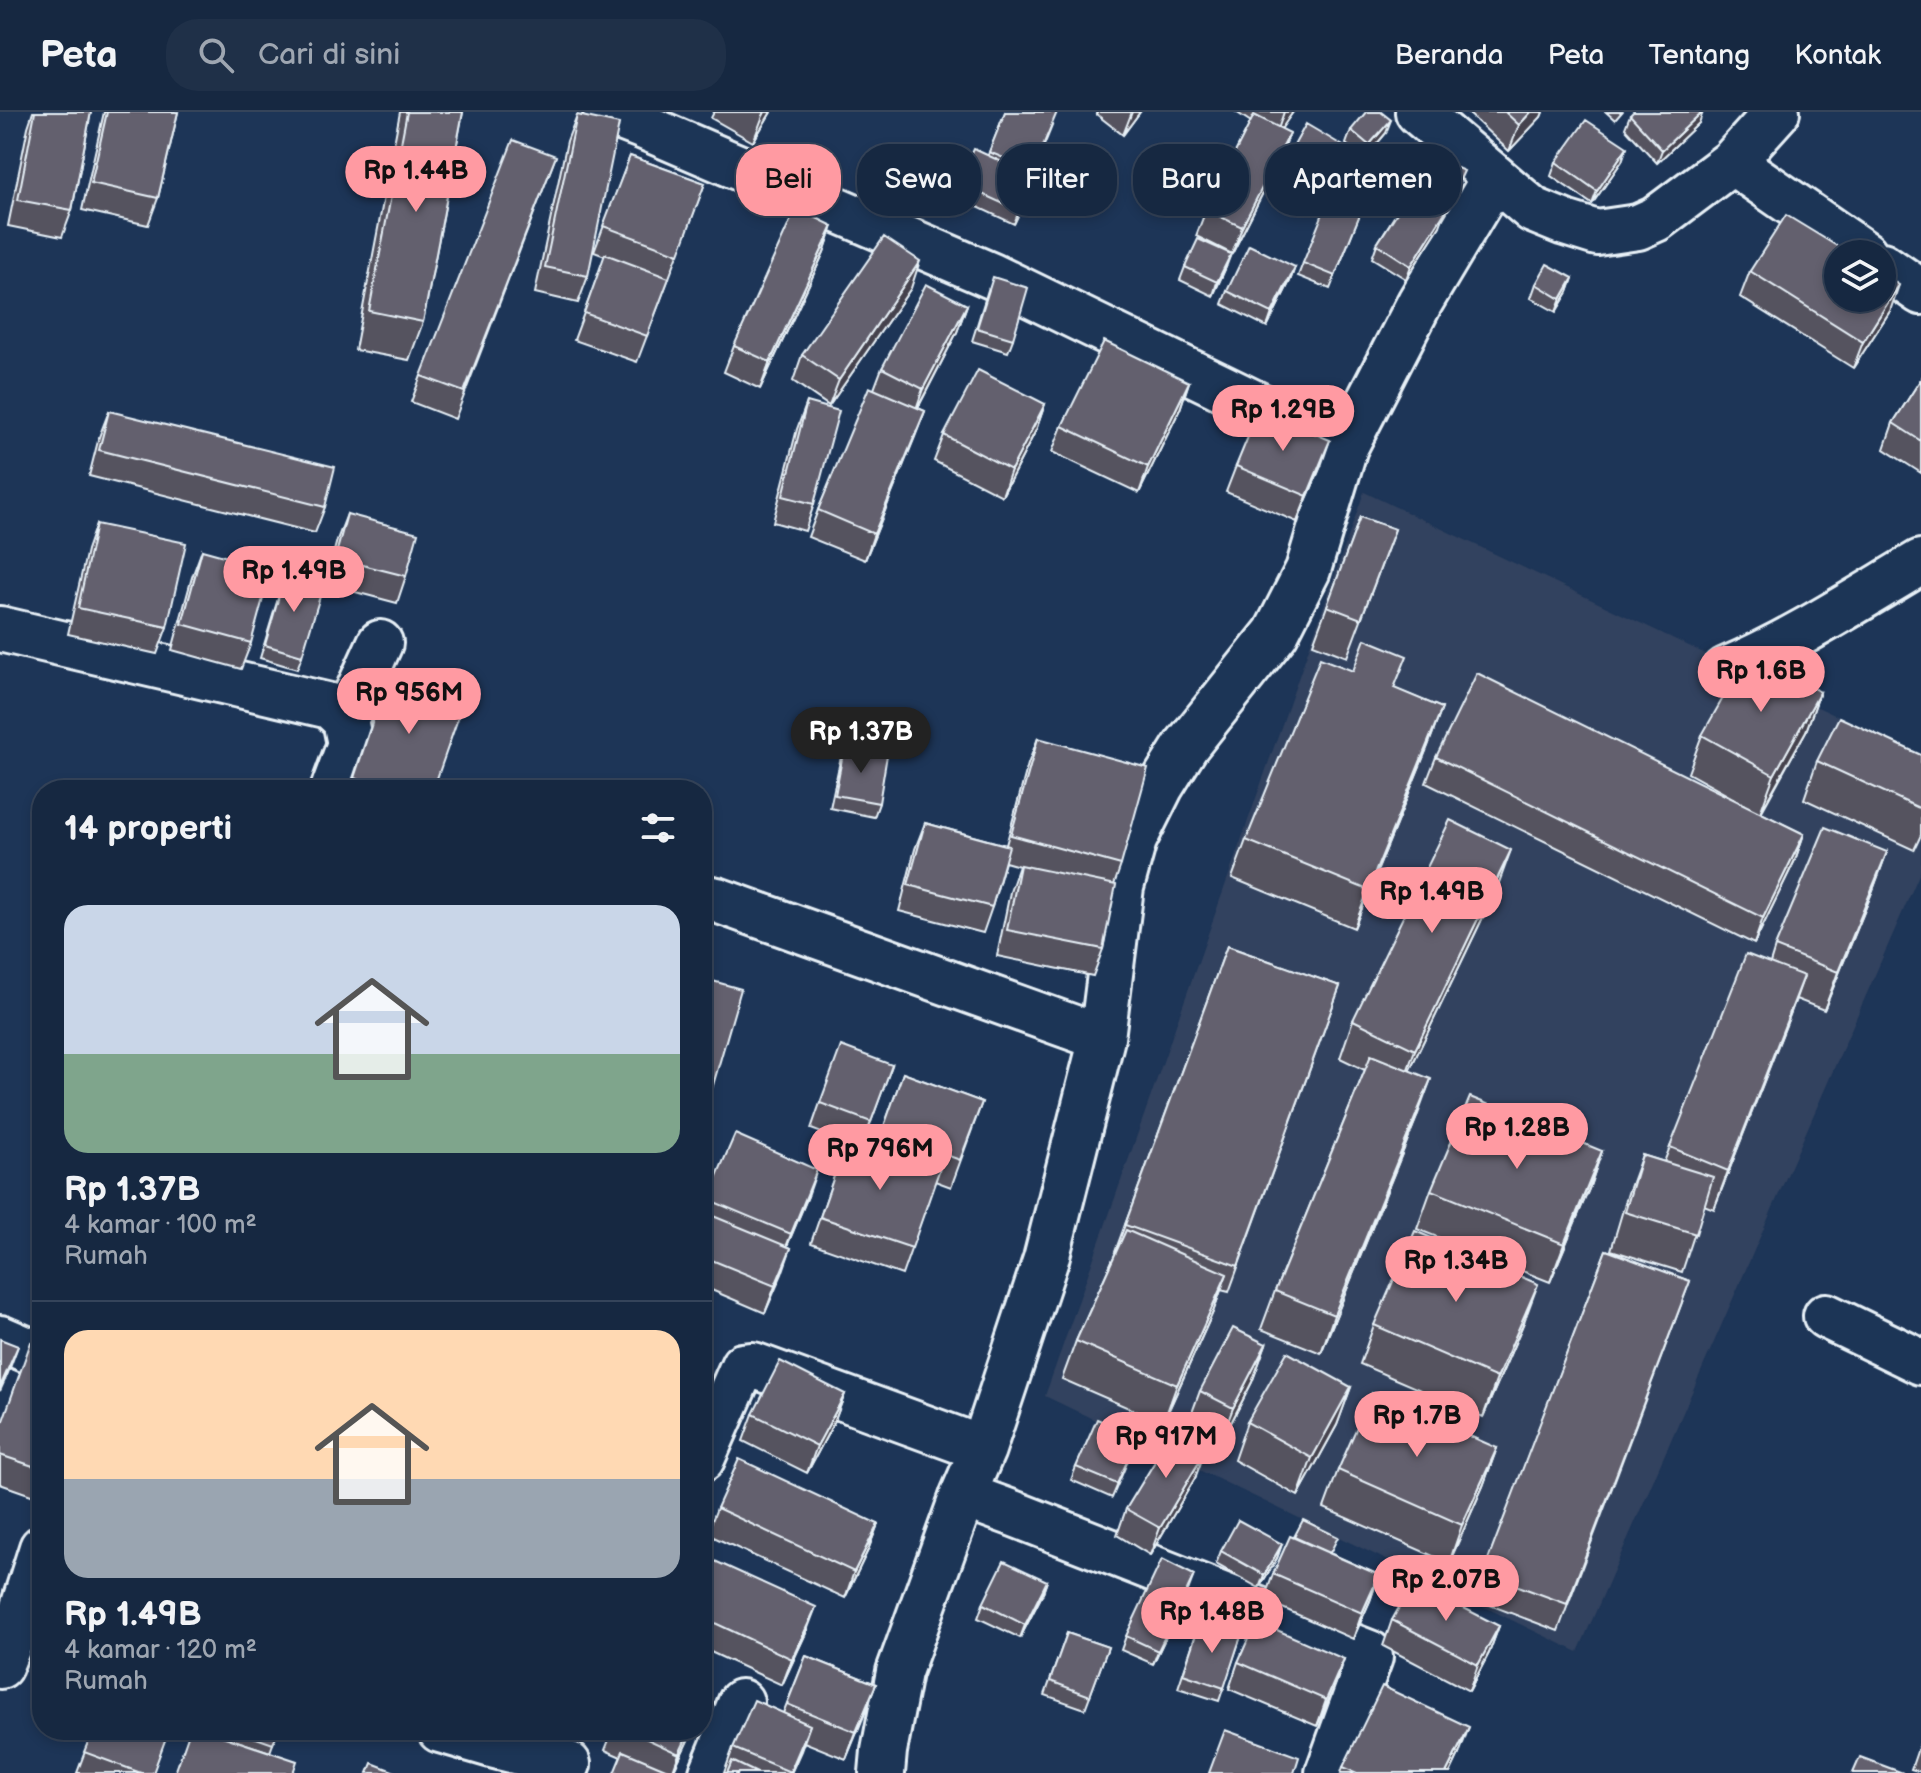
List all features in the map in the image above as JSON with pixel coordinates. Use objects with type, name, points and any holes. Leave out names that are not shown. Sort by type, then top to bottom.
[{"type":"street","points":[[606,112],[992,276],[1345,447]]},
{"type":"street","points":[[1418,112],[1533,210],[1597,233],[1638,227],[1656,219],[1732,162],[1777,112]]},
{"type":"street","points":[[1732,162],[1845,240]]},
{"type":"street","points":[[882,1773],[899,1672],[963,1495],[983,1449],[1046,1259],[1102,1038],[1121,887],[1134,840],[1161,786],[1186,746],[1276,633],[1308,570],[1345,447],[1420,302],[1494,178]]},
{"type":"street","points":[[1896,275],[1921,292]]},
{"type":"street","points":[[1726,670],[1793,638],[1921,562]]},
{"type":"street","points":[[0,629],[330,706],[345,720],[350,744],[337,780]]},
{"type":"street","points":[[345,720],[380,643]]},
{"type":"street","points":[[712,900],[1102,1038]]},
{"type":"street","points":[[1826,1316],[1921,1362]]},
{"type":"street","points":[[0,1338],[32,1352]]},
{"type":"street","points":[[712,1436],[743,1366],[753,1365],[983,1449]]},
{"type":"street","points":[[963,1495],[1369,1653],[1328,1773]]},
{"type":"street","points":[[0,1666],[10,1610],[32,1567]]},
{"type":"street","points":[[712,1773],[741,1702]]},
{"type":"street","points":[[474,1740],[495,1746],[572,1756]]},
{"type":"shaded area","points":[[1364,492],[1921,756],[1921,870],[1578,1652],[1045,1396]]},
{"type":"building","points":[[35,112],[91,112],[72,210],[18,200]]},
{"type":"building","points":[[107,112],[178,112],[158,198],[91,183]]},
{"type":"building","points":[[407,112],[463,112],[423,322],[369,311]]},
{"type":"building","points":[[1005,112],[1057,112],[1044,144],[997,144],[997,155],[989,152]]},
{"type":"building","points":[[1366,112],[1381,112],[1391,120],[1370,144],[1351,130]]},
{"type":"building","points":[[1505,112],[1531,112],[1519,125]]},
{"type":"building","points":[[1633,112],[1702,112],[1662,150],[1630,115]]},
{"type":"building","points":[[577,115],[619,124],[588,276],[545,267]]},
{"type":"building","points":[[1254,115],[1290,133],[1284,144],[1265,144],[1265,182],[1249,213],[1249,144],[1239,144]]},
{"type":"building","points":[[1586,120],[1627,147],[1597,191],[1556,162]]},
{"type":"building","points":[[1306,124],[1340,144],[1295,144]]},
{"type":"building","points":[[513,140],[556,156],[464,392],[421,376]]},
{"type":"building","points":[[981,152],[997,160],[997,201],[981,194]]},
{"type":"building","points":[[630,156],[705,183],[679,254],[603,226]]},
{"type":"building","points":[[1786,215],[1827,240],[1824,240],[1824,312],[1882,312],[1863,342],[1750,271]]},
{"type":"building","points":[[792,216],[812,216],[833,226],[770,362],[734,346]]},
{"type":"building","points":[[1219,216],[1248,216],[1242,227]]},
{"type":"building","points":[[1322,216],[1359,216],[1335,276],[1303,263]]},
{"type":"building","points":[[1395,216],[1442,216],[1411,266],[1377,244]]},
{"type":"building","points":[[884,237],[920,261],[839,380],[802,355]]},
{"type":"building","points":[[1198,239],[1231,254],[1217,282],[1185,267]]},
{"type":"building","points":[[1249,245],[1295,267],[1272,313],[1227,291]]},
{"type":"building","points":[[605,254],[669,278],[647,336],[584,313]]},
{"type":"building","points":[[1547,264],[1573,278],[1561,299],[1536,284]]},
{"type":"building","points":[[993,277],[1028,288],[1013,339],[977,328]]},
{"type":"building","points":[[926,284],[967,305],[923,389],[882,368]]},
{"type":"building","points":[[1104,341],[1189,382],[1148,467],[1062,426]]},
{"type":"building","points":[[978,370],[1045,404],[1011,470],[944,435]]},
{"type":"building","points":[[1921,379],[1921,441],[1893,423]]},
{"type":"building","points":[[869,387],[925,411],[874,534],[818,510]]},
{"type":"building","points":[[807,402],[839,411],[814,504],[783,496]]},
{"type":"building","points":[[1259,410],[1330,440],[1307,496],[1236,466]]},
{"type":"building","points":[[109,411],[335,467],[325,507],[99,450]]},
{"type":"building","points":[[347,514],[418,533],[406,576],[335,558]]},
{"type":"building","points":[[1360,517],[1395,529],[1361,619],[1327,606]]},
{"type":"building","points":[[96,524],[186,543],[167,627],[78,608]]},
{"type":"building","points":[[202,550],[271,569],[251,643],[182,624]]},
{"type":"building","points":[[286,572],[324,583],[302,656],[265,645]]},
{"type":"building","points":[[1365,639],[1407,656],[1394,688],[1442,708],[1368,890],[1246,840],[1320,658],[1353,671]]},
{"type":"building","points":[[1749,652],[1820,692],[1774,775],[1702,735]]},
{"type":"building","points":[[389,672],[465,698],[436,780],[354,778]]},
{"type":"building","points":[[1477,673],[1804,834],[1763,918],[1436,757]]},
{"type":"building","points":[[1839,717],[1921,755],[1921,809],[1817,761]]},
{"type":"building","points":[[1038,738],[1148,768],[1121,865],[1011,835]]},
{"type":"building","points":[[844,748],[887,755],[879,803],[835,795]]},
{"type":"building","points":[[1450,820],[1511,850],[1415,1050],[1353,1020]]},
{"type":"building","points":[[925,823],[1009,846],[992,907],[908,885]]},
{"type":"building","points":[[1825,827],[1887,852],[1838,972],[1775,947]]},
{"type":"building","points":[[1020,865],[1116,885],[1103,949],[1007,930]]},
{"type":"building","points":[[1227,946],[1340,986],[1238,1266],[1125,1225]]},
{"type":"building","points":[[1746,954],[1804,976],[1728,1171],[1670,1147]]},
{"type":"building","points":[[712,981],[741,989],[712,1089]]},
{"type":"building","points":[[841,1046],[892,1065],[871,1122],[820,1103]]},
{"type":"building","points":[[1371,1055],[1431,1079],[1334,1315],[1275,1291]]},
{"type":"building","points":[[903,1073],[982,1102],[960,1160],[882,1132]]},
{"type":"building","points":[[1470,1097],[1602,1151],[1564,1244],[1431,1190]]},
{"type":"building","points":[[735,1134],[817,1170],[791,1234],[712,1201],[712,1187]]},
{"type":"building","points":[[848,1136],[940,1168],[912,1248],[820,1217]]},
{"type":"building","points":[[1642,1155],[1713,1177],[1696,1234],[1625,1212]]},
{"type":"building","points":[[713,1216],[791,1248],[775,1286],[712,1260]]},
{"type":"building","points":[[1126,1230],[1227,1274],[1177,1385],[1076,1341]]},
{"type":"building","points":[[1415,1231],[1538,1284],[1497,1378],[1374,1325]]},
{"type":"building","points":[[1606,1250],[1690,1281],[1567,1604],[1483,1573]]},
{"type":"building","points":[[1233,1328],[1266,1344],[1233,1408],[1200,1391]]},
{"type":"building","points":[[0,1339],[18,1346],[0,1387]]},
{"type":"building","points":[[31,1342],[32,1466],[0,1455],[0,1429]]},
{"type":"building","points":[[1287,1352],[1351,1387],[1312,1458],[1247,1422]]},
{"type":"building","points":[[780,1361],[845,1394],[817,1446],[753,1414]]},
{"type":"building","points":[[1372,1393],[1497,1448],[1462,1525],[1338,1470]]},
{"type":"building","points":[[1097,1419],[1138,1437],[1117,1484],[1076,1467]]},
{"type":"building","points":[[1173,1432],[1205,1452],[1160,1528],[1126,1509]]},
{"type":"building","points":[[739,1459],[878,1524],[854,1572],[717,1508]]},
{"type":"building","points":[[1238,1520],[1282,1544],[1264,1575],[1221,1551]]},
{"type":"building","points":[[1303,1520],[1338,1537],[1330,1553],[1294,1537]]},
{"type":"building","points":[[1290,1536],[1379,1575],[1362,1613],[1273,1574]]},
{"type":"building","points":[[1162,1559],[1194,1575],[1158,1651],[1126,1636]]},
{"type":"building","points":[[712,1560],[816,1607],[792,1659],[712,1622]]},
{"type":"building","points":[[1004,1561],[1047,1581],[1025,1625],[983,1604]]},
{"type":"building","points":[[1413,1582],[1499,1626],[1478,1665],[1392,1620]]},
{"type":"building","points":[[1256,1621],[1344,1659],[1326,1700],[1238,1662]]},
{"type":"building","points":[[1200,1622],[1241,1636],[1224,1688],[1183,1674]]},
{"type":"building","points":[[1067,1633],[1108,1647],[1090,1696],[1050,1681]]},
{"type":"building","points":[[806,1656],[876,1684],[856,1732],[787,1704]]},
{"type":"building","points":[[1382,1686],[1469,1727],[1446,1773],[1357,1773],[1343,1767]]},
{"type":"building","points":[[754,1700],[810,1725],[790,1772],[733,1748]]},
{"type":"building","points":[[1225,1730],[1299,1757],[1294,1773],[1209,1773]]},
{"type":"building","points":[[89,1740],[165,1740],[153,1773],[141,1773],[84,1752]]},
{"type":"building","points":[[187,1740],[234,1740],[297,1761],[293,1773],[175,1773]]},
{"type":"building","points":[[649,1740],[685,1740],[679,1754]]},
{"type":"building","points":[[623,1751],[675,1773],[614,1773]]},
{"type":"building","points":[[1860,1757],[1903,1773],[1853,1773]]},
{"type":"building","points":[[732,1761],[757,1773],[727,1773]]},
{"type":"building","points":[[372,1763],[398,1773],[368,1773]]}]
